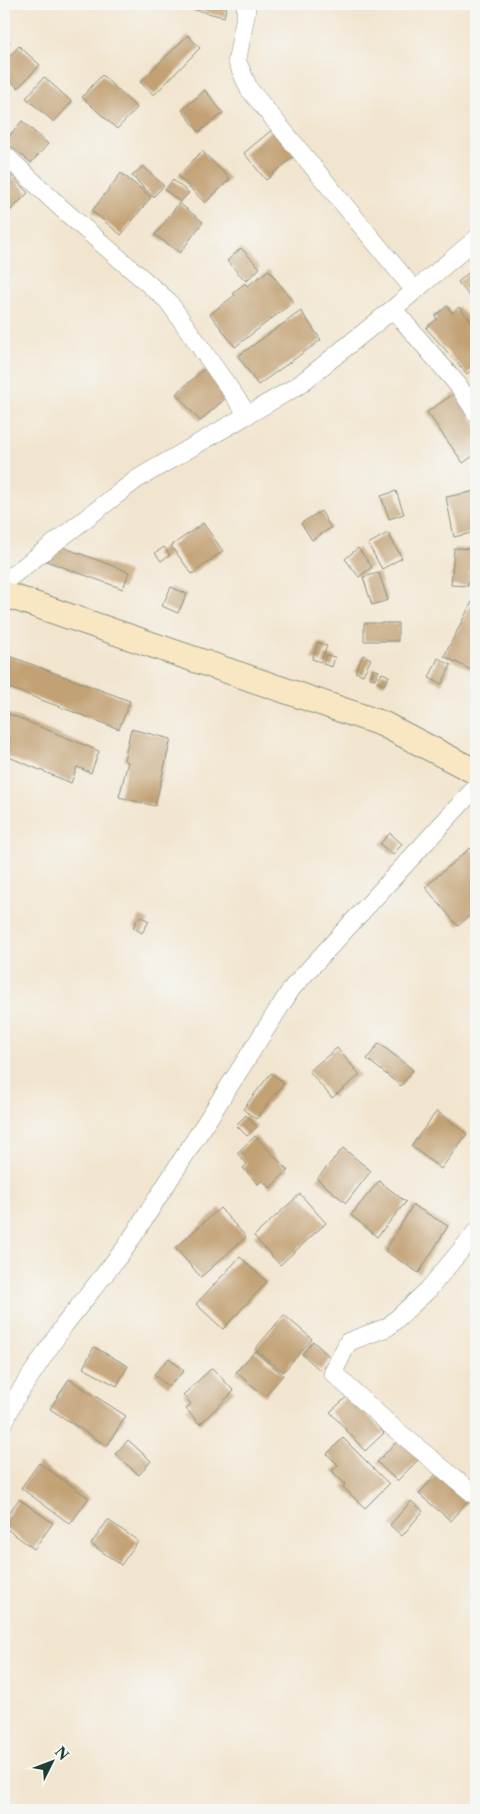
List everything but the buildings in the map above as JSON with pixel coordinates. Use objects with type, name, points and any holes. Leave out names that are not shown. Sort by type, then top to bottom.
[{"type":"main road","points":[[4,594],[383,724],[476,772]]},
{"type":"street","points":[[246,4],[246,14],[237,61],[249,89],[415,291]]},
{"type":"street","points":[[4,154],[60,207],[168,301],[248,415]]},
{"type":"street","points":[[4,582],[137,479],[299,385],[476,239]]},
{"type":"street","points":[[393,309],[458,385],[476,413]]},
{"type":"street","points":[[4,1422],[15,1399],[65,1324],[126,1247],[292,988],[476,787]]},
{"type":"street","points":[[476,1232],[428,1290],[388,1327],[348,1342],[333,1373],[389,1424],[476,1496]]},
{"type":"waterway","points":[[4,1806],[9,1810]]}]
